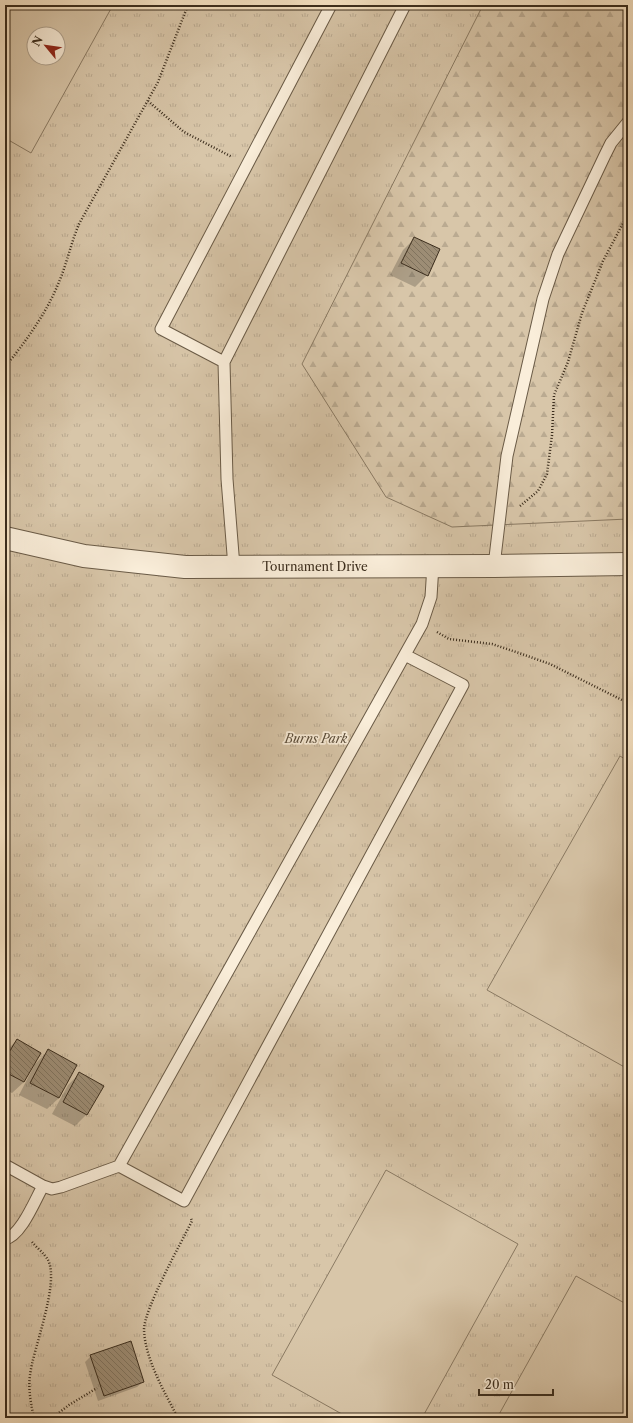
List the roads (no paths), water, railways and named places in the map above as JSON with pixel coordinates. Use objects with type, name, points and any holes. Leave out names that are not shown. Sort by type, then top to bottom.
[{"type":"street","name":"Tournament Drive","points":[[5,538],[84,556],[185,567],[628,564]]},
{"type":"lane","points":[[224,362],[161,329],[331,5]]},
{"type":"lane","points":[[234,567],[227,479],[224,362],[405,5]]},
{"type":"lane","points":[[494,566],[507,456],[524,378],[551,272],[566,234],[611,143],[628,122]]},
{"type":"lane","points":[[5,1165],[43,1186],[52,1189],[119,1166],[422,624],[431,597],[433,565]]},
{"type":"lane","points":[[119,1166],[184,1201],[463,685],[405,655]]},
{"type":"lane","points":[[5,1239],[9,1239],[19,1228],[43,1186]]},
{"type":"park label","name":"Burns Park","points":[[316,738]]}]
